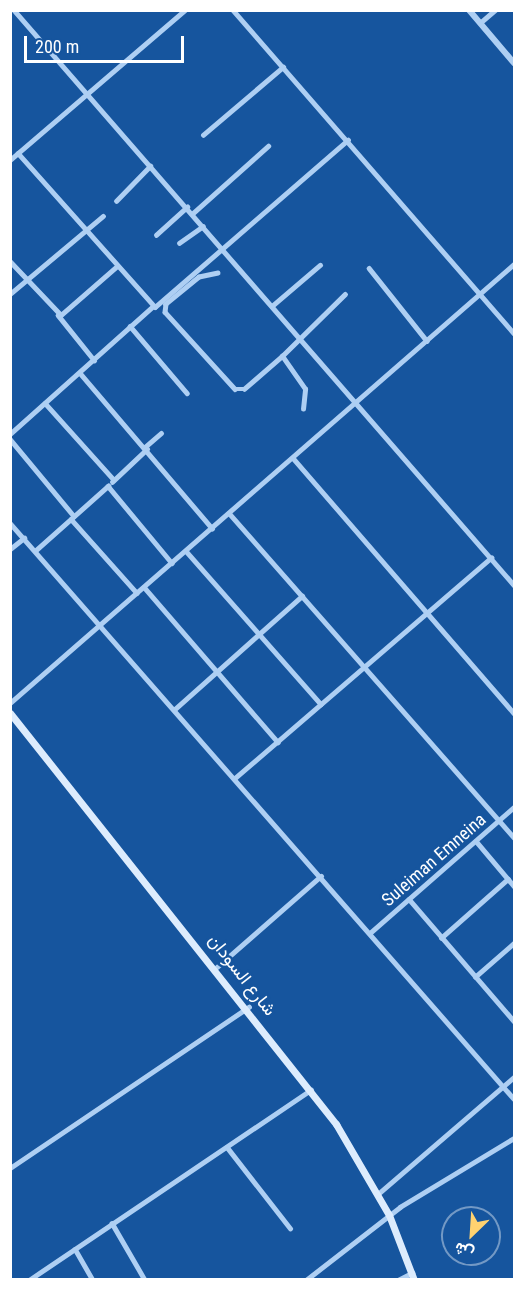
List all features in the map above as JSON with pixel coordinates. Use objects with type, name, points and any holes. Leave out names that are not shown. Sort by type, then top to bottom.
[{"type":"main road","name":"شارع السودان","points":[[10,713],[249,1007],[311,1090],[378,1194],[389,1215],[413,1276]]},
{"type":"street","points":[[14,10],[514,585]]},
{"type":"street","points":[[10,160],[185,10]]},
{"type":"street","points":[[233,10],[514,333]]},
{"type":"street","points":[[469,10],[514,63]]},
{"type":"street","points":[[480,23],[495,10]]},
{"type":"street","points":[[203,135],[283,67]]},
{"type":"street","points":[[10,434],[130,326],[348,140]]},
{"type":"street","points":[[192,214],[268,146]]},
{"type":"street","points":[[18,153],[152,307]]},
{"type":"street","points":[[116,201],[150,165]]},
{"type":"street","points":[[156,235],[186,207]]},
{"type":"street","points":[[10,294],[103,216]]},
{"type":"street","points":[[179,243],[202,226]]},
{"type":"street","points":[[10,261],[94,360]]},
{"type":"street","points":[[273,306],[320,264]]},
{"type":"street","points":[[10,703],[514,264]]},
{"type":"street","points":[[57,314],[116,267]]},
{"type":"street","points":[[369,268],[428,341]]},
{"type":"street","points":[[218,273],[199,277],[166,303],[165,312],[235,389],[244,389],[282,356],[298,336],[345,294]]},
{"type":"street","points":[[130,326],[187,393]]},
{"type":"street","points":[[282,356],[305,389],[303,409]]},
{"type":"street","points":[[80,373],[212,528]]},
{"type":"street","points":[[45,403],[114,480]]},
{"type":"street","points":[[35,551],[108,486],[161,433]]},
{"type":"street","points":[[10,439],[137,593]]},
{"type":"street","points":[[293,458],[514,713]]},
{"type":"street","points":[[108,486],[172,563]]},
{"type":"street","points":[[230,513],[514,837]]},
{"type":"street","points":[[10,523],[514,1099]]},
{"type":"street","points":[[10,549],[24,538]]},
{"type":"street","points":[[186,551],[261,633],[321,704]]},
{"type":"street","points":[[235,778],[491,558]]},
{"type":"street","points":[[144,587],[278,742]]},
{"type":"street","points":[[175,709],[302,596]]},
{"type":"street","name":"Suleiman Emneina","points":[[370,933],[514,807]]},
{"type":"street","points":[[476,841],[514,886]]},
{"type":"street","points":[[217,967],[321,876]]},
{"type":"street","points":[[441,938],[508,879]]},
{"type":"street","points":[[409,899],[514,1022]]},
{"type":"street","points":[[475,976],[514,943]]},
{"type":"street","points":[[10,1168],[249,1007]]},
{"type":"street","points":[[508,1014],[514,1008]]},
{"type":"street","points":[[378,1194],[514,1077]]},
{"type":"street","points":[[29,1280],[311,1090]]},
{"type":"street","points":[[306,1280],[389,1215],[514,1138]]},
{"type":"street","points":[[227,1147],[290,1228]]},
{"type":"street","points":[[112,1223],[145,1280]]},
{"type":"street","points":[[75,1249],[93,1280]]},
{"type":"street","points":[[398,1280],[413,1276]]}]
